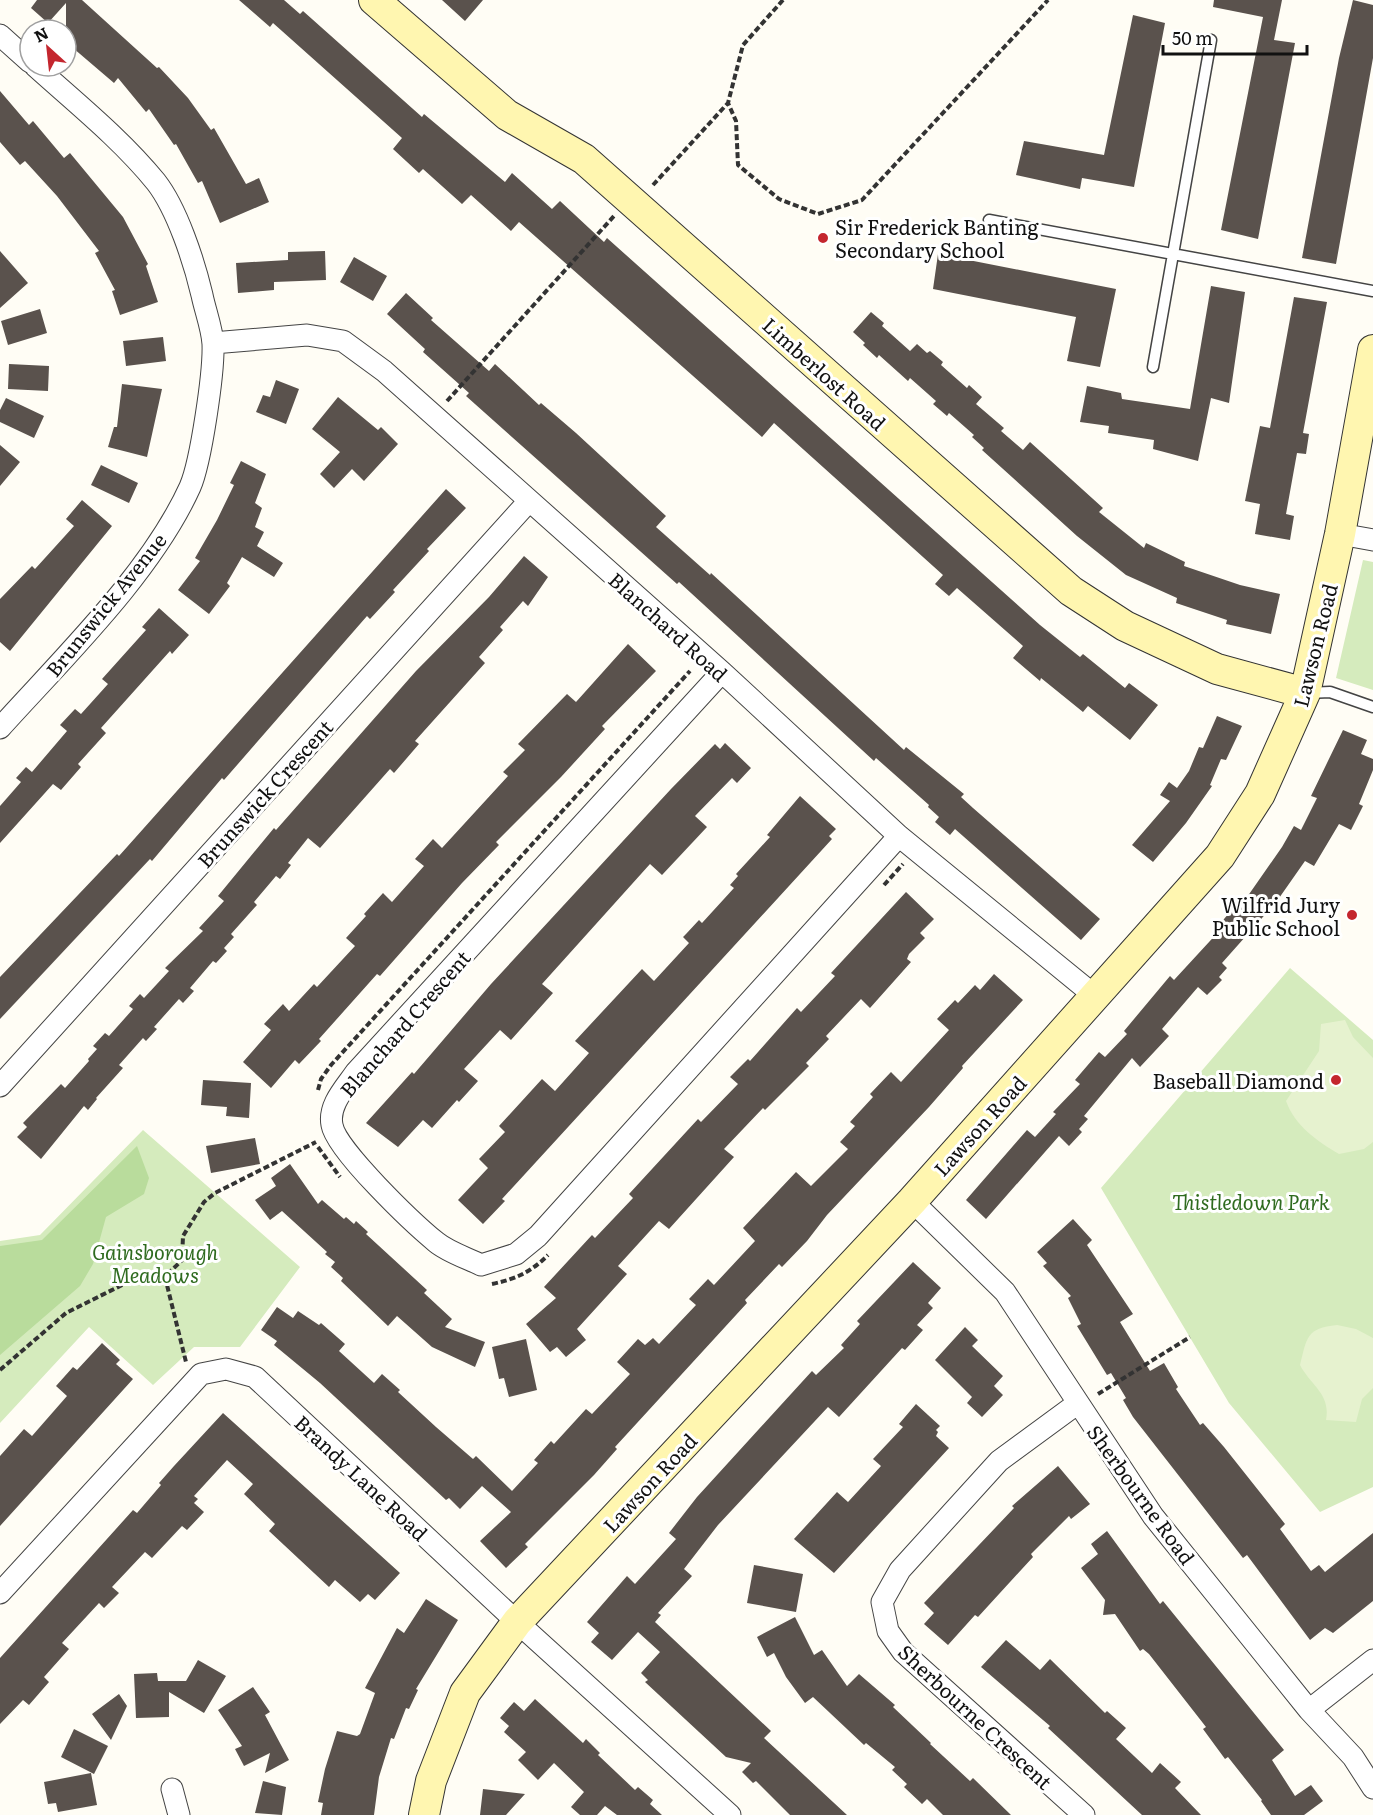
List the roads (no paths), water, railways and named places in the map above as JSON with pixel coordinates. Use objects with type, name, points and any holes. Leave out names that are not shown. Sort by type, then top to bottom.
[{"type":"street","name":"Limberlost Road","points":[[385,6],[507,115],[584,159],[1071,591],[1125,626],[1217,669],[1305,693]]},
{"type":"street","points":[[2,39],[18,52]]},
{"type":"street","name":"Brunswick Avenue","points":[[0,728],[85,634],[157,546],[191,485],[201,442],[213,343],[199,282],[180,229],[157,184],[124,147],[48,78]]},
{"type":"street","name":"Blanchard Road","points":[[213,343],[307,335],[344,341],[384,371],[722,672],[899,836],[1095,996]]},
{"type":"street","name":"Lawson Road","points":[[424,1815],[430,1781],[465,1693],[517,1622],[912,1201],[1220,856],[1260,794],[1305,693],[1340,534],[1373,350]]},
{"type":"street","name":"Brunswick Crescent","points":[[0,1086],[529,501]]},
{"type":"street","points":[[1340,534],[1373,540]]},
{"type":"street","name":"Blanchard Crescent","points":[[722,672],[356,1072],[333,1106],[332,1125],[339,1142],[366,1173],[437,1243],[482,1265],[516,1254],[538,1236],[899,836]]},
{"type":"street","name":"Sherbourne Road","points":[[912,1201],[1005,1292],[1153,1516],[1309,1710],[1353,1757],[1373,1788]]},
{"type":"street","name":"Brandy Lane Road","points":[[0,1593],[201,1374],[226,1369],[255,1377],[517,1622],[730,1815]]},
{"type":"street","name":"Sherbourne Crescent","points":[[1078,1403],[999,1461],[900,1570],[882,1602],[888,1631],[903,1653],[1084,1815]]},
{"type":"street","points":[[1309,1710],[1373,1660]]},
{"type":"street","points":[[172,1789],[179,1815]]},
{"type":"lane","points":[[1153,367],[1211,40]]},
{"type":"lane","points":[[989,220],[1373,291]]},
{"type":"lane","points":[[1305,693],[1330,692],[1373,707]]},
{"type":"place","name":"Sir Frederick Banting Secondary School","points":[[823,238]]},
{"type":"place","name":"Wilfrid Jury Public School","points":[[1352,915]]},
{"type":"place","name":"Baseball Diamond","points":[[1336,1080]]},
{"type":"park label","name":"Thistledown Park","points":[[1251,1201]]},
{"type":"park label","name":"Gainsborough Meadows","points":[[155,1262]]}]
